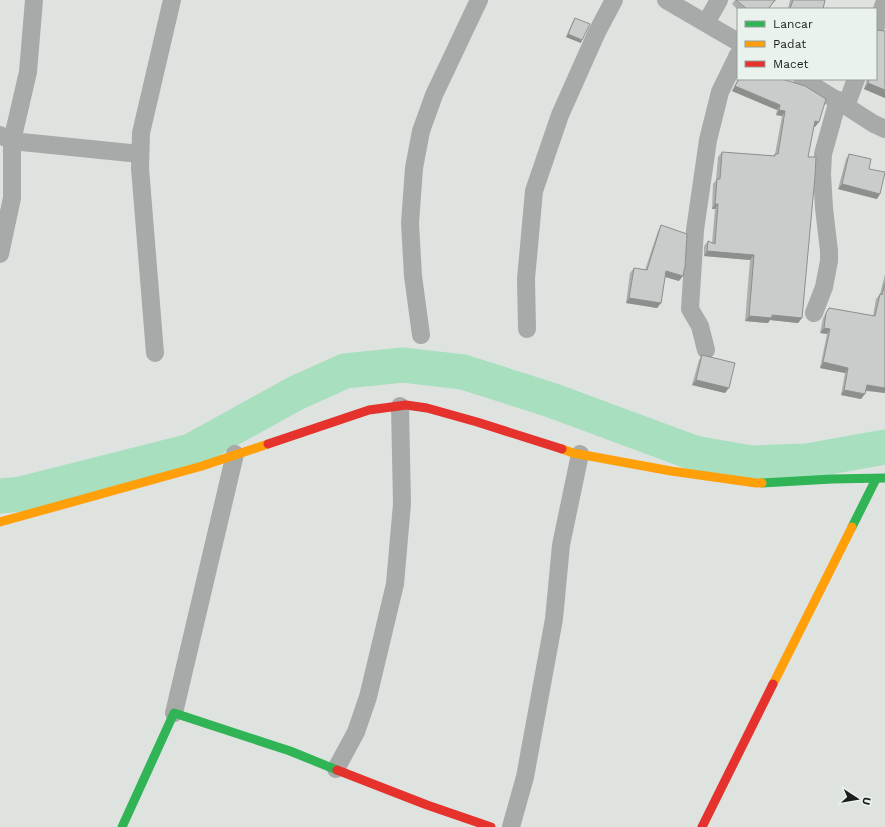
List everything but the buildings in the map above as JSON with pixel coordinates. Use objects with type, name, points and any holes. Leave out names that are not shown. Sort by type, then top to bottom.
[{"type":"street","points":[[0,254],[12,198],[6,138],[28,72],[34,0]]},
{"type":"street","points":[[155,353],[140,168],[141,133],[172,0]]},
{"type":"street","points":[[420,335],[413,276],[411,230],[414,168],[421,131],[434,95],[479,0]]},
{"type":"street","points":[[527,329],[526,279],[534,191],[560,115],[597,32],[614,0]]},
{"type":"street","points":[[666,0],[737,41]]},
{"type":"street","points":[[706,23],[719,0]]},
{"type":"street","points":[[877,23],[885,1]]},
{"type":"street","points":[[706,350],[700,326],[690,309],[695,230],[708,140],[720,92],[737,57]]},
{"type":"street","points":[[804,80],[874,124],[885,129]]},
{"type":"street","points":[[814,313],[824,287],[829,251],[822,181],[823,154],[842,103],[855,80]]},
{"type":"street","points":[[6,138],[140,154]]},
{"type":"street","points":[[0,522],[202,466],[369,410],[406,405],[427,408],[580,454],[670,471],[756,483],[881,478],[702,827]]},
{"type":"street","points":[[336,769],[356,732],[368,697],[395,584],[402,504],[400,406]]},
{"type":"street","points":[[122,827],[174,713],[235,454]]},
{"type":"street","points":[[511,827],[525,777],[550,642],[554,619],[561,545],[580,454]]},
{"type":"street","points":[[174,713],[290,751],[491,827]]},
{"type":"waterway","points":[[0,496],[21,494],[191,451],[296,393],[345,371],[403,365],[463,372],[551,400],[694,453],[751,463],[807,461],[885,447]]},
{"type":"traffic: fast","points":[[762,483],[885,478]]},
{"type":"traffic: fast","points":[[852,527],[876,479]]},
{"type":"traffic: fast","points":[[122,827],[174,713],[290,751],[337,770]]},
{"type":"traffic: slow","points":[[0,522],[202,466],[268,444]]},
{"type":"traffic: slow","points":[[562,449],[573,453],[671,471],[762,483]]},
{"type":"traffic: slow","points":[[773,684],[852,527]]},
{"type":"traffic: jam","points":[[268,444],[369,410],[406,405],[427,408],[477,422],[562,449]]},
{"type":"traffic: jam","points":[[702,827],[773,684]]},
{"type":"traffic: jam","points":[[337,770],[427,805],[491,827]]}]
